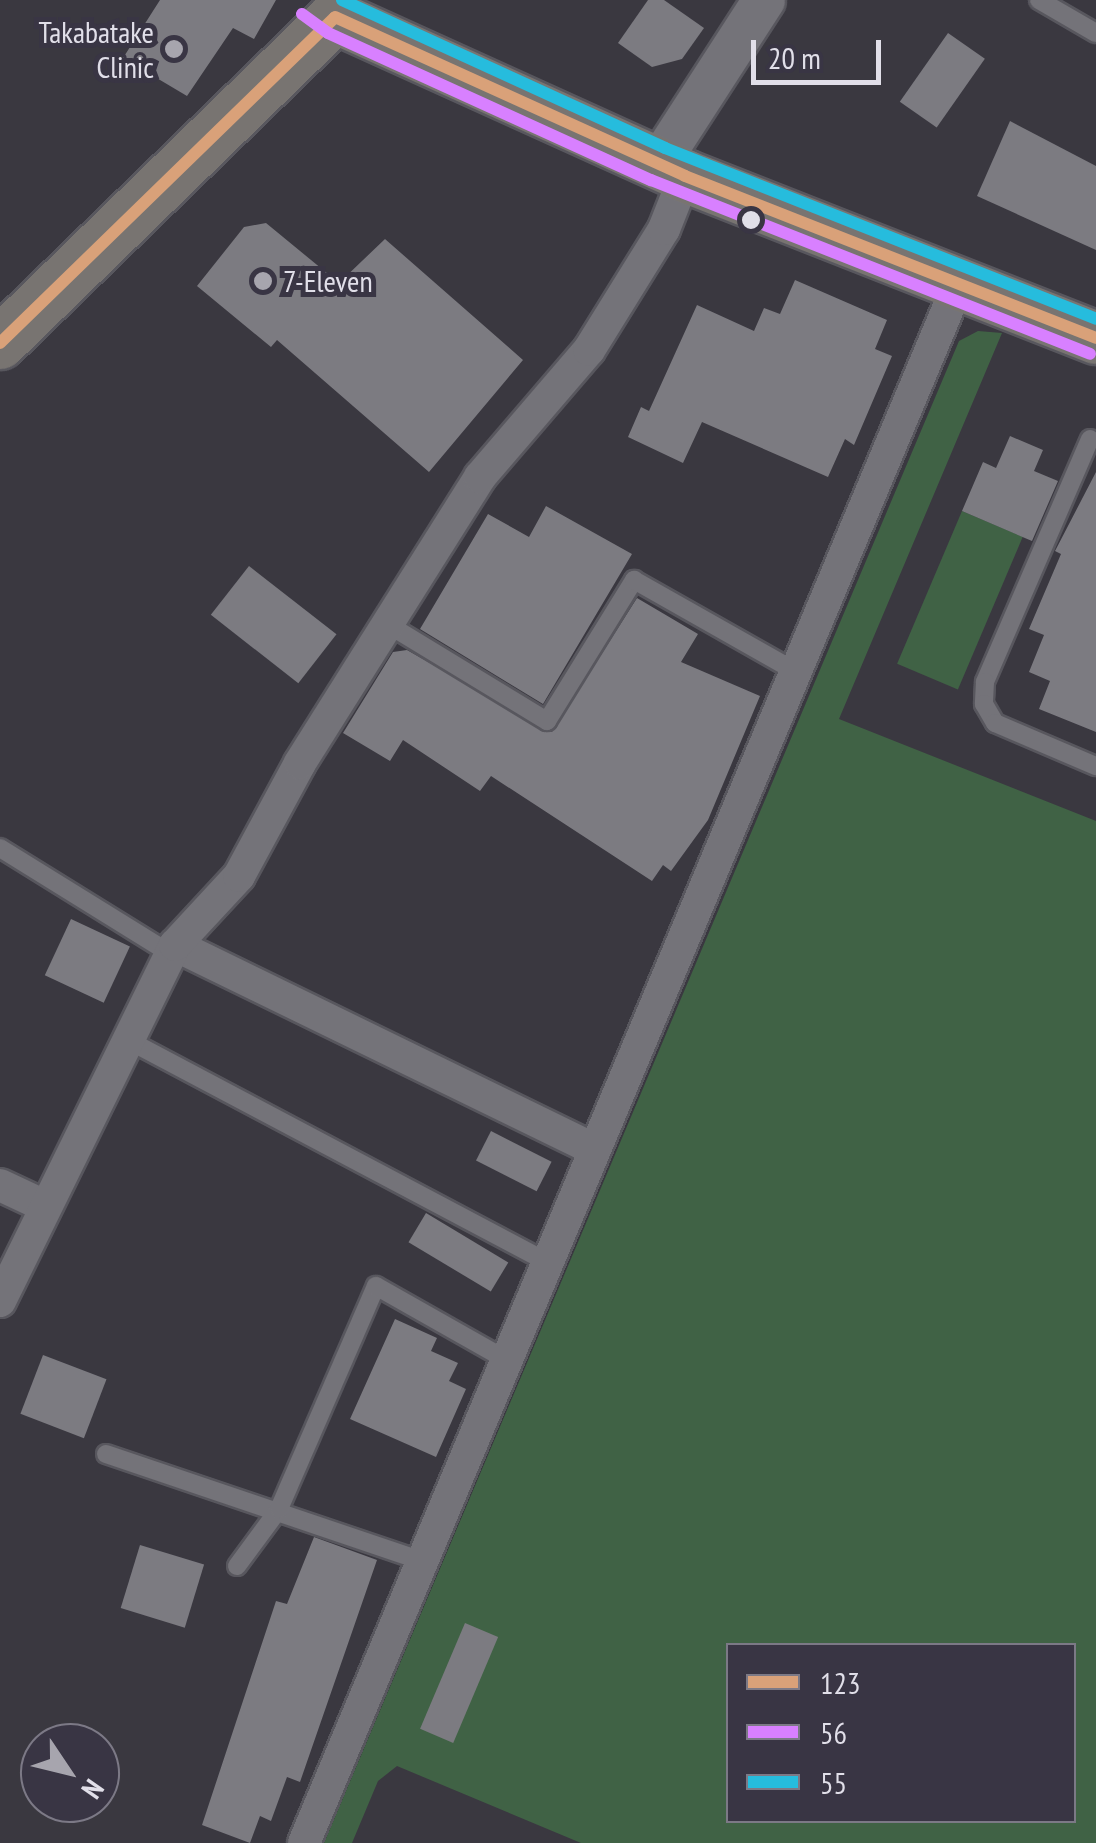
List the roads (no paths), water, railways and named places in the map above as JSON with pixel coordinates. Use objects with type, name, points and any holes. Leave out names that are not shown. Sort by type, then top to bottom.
[{"type":"main road","points":[[0,342],[335,17],[672,170],[960,280],[1096,338]]},
{"type":"street","points":[[0,1302],[173,949],[239,876],[480,477],[590,350],[664,229],[672,170],[764,0]]},
{"type":"street","points":[[304,1843],[960,280]]},
{"type":"street","points":[[173,949],[595,1150]]},
{"type":"street","points":[[0,1185],[45,1206]]},
{"type":"lane","points":[[1039,0],[1096,33]]},
{"type":"lane","points":[[1090,440],[985,682],[984,704],[995,723],[1096,766]]},
{"type":"lane","points":[[389,625],[547,721],[634,580],[795,670]]},
{"type":"lane","points":[[0,848],[173,949]]},
{"type":"lane","points":[[126,1039],[548,1262]]},
{"type":"lane","points":[[237,1566],[280,1510],[376,1286],[505,1359]]},
{"type":"lane","points":[[106,1454],[420,1560]]},
{"type":"place","name":"Takabatake Clinic","points":[[174,49]]},
{"type":"place","name":"7-Eleven","points":[[263,281]]}]
